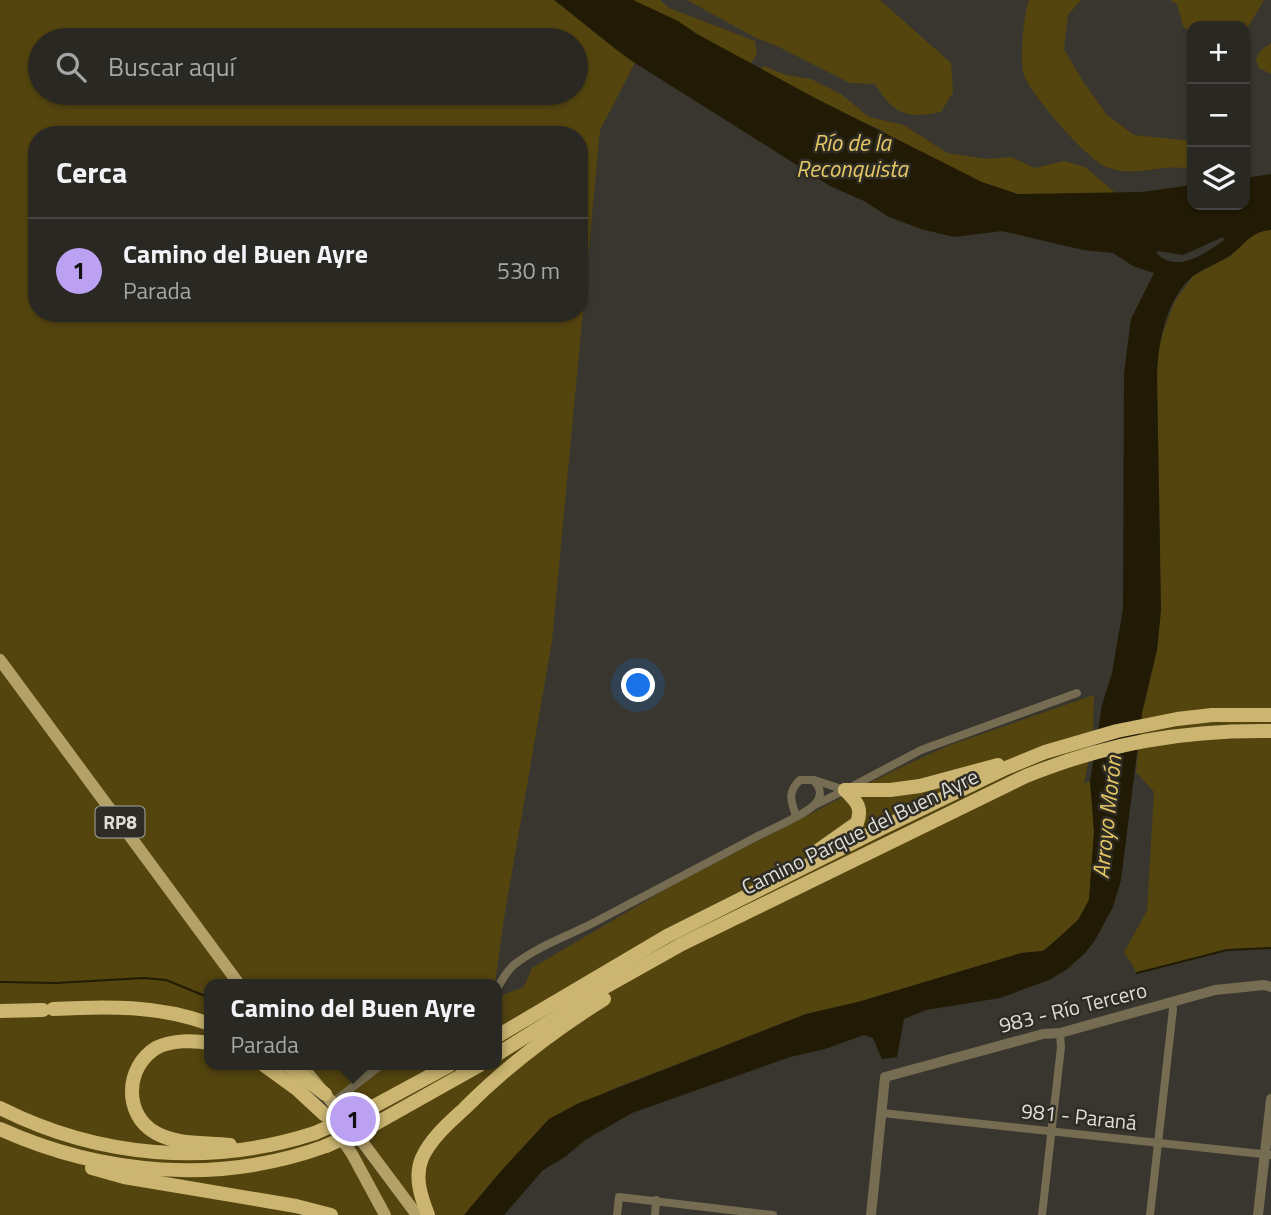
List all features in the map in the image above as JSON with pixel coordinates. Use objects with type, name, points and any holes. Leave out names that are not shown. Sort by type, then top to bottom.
[{"type":"highway","name":"Camino Parque del Buen Ayre","points":[[502,1033],[667,936],[982,779],[1045,752],[1143,725],[1212,715],[1271,715]]},
{"type":"highway","name":"Camino Parque del Buen Ayre","points":[[502,1051],[600,990],[682,944],[1003,786],[1063,761],[1140,741],[1196,732],[1271,731]]},
{"type":"highway","points":[[845,790],[890,790],[920,786],[1045,752]]},
{"type":"highway","points":[[768,885],[854,827],[859,818],[859,804],[845,790]]},
{"type":"highway","points":[[428,1215],[418,1178],[422,1157],[437,1136],[520,1058],[561,1026],[759,905]]},
{"type":"highway","points":[[0,1011],[130,1007],[176,1013],[204,1022]]},
{"type":"highway","points":[[204,1042],[164,1045],[149,1053],[135,1072],[130,1089],[134,1107],[144,1124],[168,1139],[253,1147]]},
{"type":"highway","points":[[271,1070],[327,1104]]},
{"type":"highway","points":[[297,1070],[327,1104]]},
{"type":"highway","points":[[0,1108],[51,1131],[118,1149],[196,1154],[253,1147],[316,1133],[401,1093],[441,1070]]},
{"type":"highway","points":[[33,1144],[95,1161],[141,1168],[213,1170],[250,1165],[326,1146],[375,1124],[471,1070]]},
{"type":"highway","points":[[0,1129],[82,1165],[124,1177],[296,1206],[331,1215]]},
{"type":"main road","name":"RP8","points":[[0,660],[235,979]]},
{"type":"main road","points":[[327,1104],[385,1215]]},
{"type":"main road","points":[[327,1104],[417,1215]]},
{"type":"street","points":[[502,981],[510,969],[529,955],[921,750],[1077,693]]},
{"type":"street","points":[[796,816],[790,800],[793,786],[800,780],[813,780],[845,790]]},
{"type":"street","points":[[813,780],[820,788],[820,796],[815,805]]},
{"type":"street","name":"983 - Río Tercero","points":[[882,1113],[885,1077],[1221,989],[1264,985],[1271,987]]},
{"type":"street","points":[[1150,1215],[1172,1002]]},
{"type":"street","points":[[1042,1215],[1061,1047],[1060,1033]]},
{"type":"street","points":[[327,1104],[374,1070]]},
{"type":"street","points":[[1258,1215],[1268,1155],[1271,1099]]},
{"type":"street","points":[[871,1215],[882,1113]]},
{"type":"street","name":"981 - Paraná","points":[[882,1113],[1268,1155]]},
{"type":"street","points":[[617,1215],[619,1197],[656,1200],[701,1211],[773,1215]]},
{"type":"street","points":[[655,1215],[656,1200]]},
{"type":"shaded area","points":[[0,0],[554,0],[635,63],[600,130],[588,258],[588,126],[28,126],[28,322],[582,322],[552,641],[496,979],[204,979],[204,1070],[295,1070],[385,1215],[0,1215]]},
{"type":"shaded area","points":[[632,0],[660,0],[669,8],[755,41],[757,54],[750,65],[668,17]]},
{"type":"shaded area","points":[[687,0],[880,0],[951,63],[953,92],[941,112],[919,115],[902,112],[889,102],[875,84],[850,83],[756,38]]},
{"type":"shaded area","points":[[1029,0],[1081,0],[1068,15],[1064,49],[1084,83],[1107,115],[1134,135],[1187,140],[1187,168],[1121,171],[1106,167],[1086,152],[1048,111],[1024,75],[1022,60],[1025,15]]},
{"type":"shaded area","points":[[1170,0],[1264,0],[1250,24],[1250,21],[1187,21],[1187,30],[1183,26],[1177,4]]},
{"type":"shaded area","points":[[1271,43],[1271,74],[1259,68],[1256,60],[1260,51]]},
{"type":"shaded area","points":[[764,66],[786,75],[811,79],[841,94],[869,117],[904,125],[947,153],[987,159],[1011,157],[1035,168],[1064,161],[1085,167],[1118,195],[1023,201],[919,155],[879,129],[827,108],[759,71]]},
{"type":"shaded area","points":[[1271,230],[1271,948],[1227,950],[1137,973],[1124,952],[1147,911],[1154,792],[1136,772],[1142,713],[1157,650],[1161,610],[1158,353],[1175,301],[1193,276],[1230,256],[1252,235]]},
{"type":"shaded area","points":[[1094,695],[1093,738],[1084,784],[1090,781],[1094,831],[1089,900],[1078,920],[1043,951],[1021,953],[858,1002],[806,1014],[615,1088],[549,1119],[464,1215],[417,1215],[305,1070],[502,1070],[502,995],[524,987],[532,968],[673,885],[895,770],[950,745]]},
{"type":"shaded area","points":[[355,1143],[410,1215],[390,1215],[351,1144]]},
{"type":"water","points":[[554,0],[633,0],[678,21],[815,98],[982,182],[1018,194],[1142,192],[1187,186],[1187,210],[1250,210],[1250,177],[1271,174],[1271,230],[1254,235],[1231,255],[1193,276],[1176,296],[1165,322],[1157,376],[1161,610],[1157,650],[1142,713],[1121,880],[1113,907],[1094,942],[1066,970],[1049,980],[1000,998],[926,1010],[904,1019],[897,1057],[882,1059],[873,1038],[864,1035],[825,1049],[790,1057],[632,1113],[585,1140],[565,1157],[543,1170],[504,1215],[464,1215],[549,1119],[579,1103],[806,1014],[858,1002],[1021,953],[1043,951],[1078,920],[1089,900],[1094,831],[1090,781],[1102,705],[1112,673],[1123,609],[1124,373],[1131,319],[1154,273],[1133,266],[1113,253],[1083,250],[1002,231],[954,237],[889,217],[864,201],[830,186],[614,48]],"holes":[[[1223,237],[1224,240],[1208,251],[1182,262],[1164,259],[1156,253],[1158,251],[1183,255]]]},
{"type":"waterway","points":[[1137,973],[1227,950],[1271,948]]},
{"type":"waterway","points":[[0,982],[56,983],[144,978],[166,980],[204,996]]},
{"type":"place","name":"Camino del Buen Ayre","points":[[353,1119]]},
{"type":"water label","name":"Río de la Reconquista","points":[[852,156]]},
{"type":"water label","name":"Arroyo Morón","points":[[1107,817]]}]
